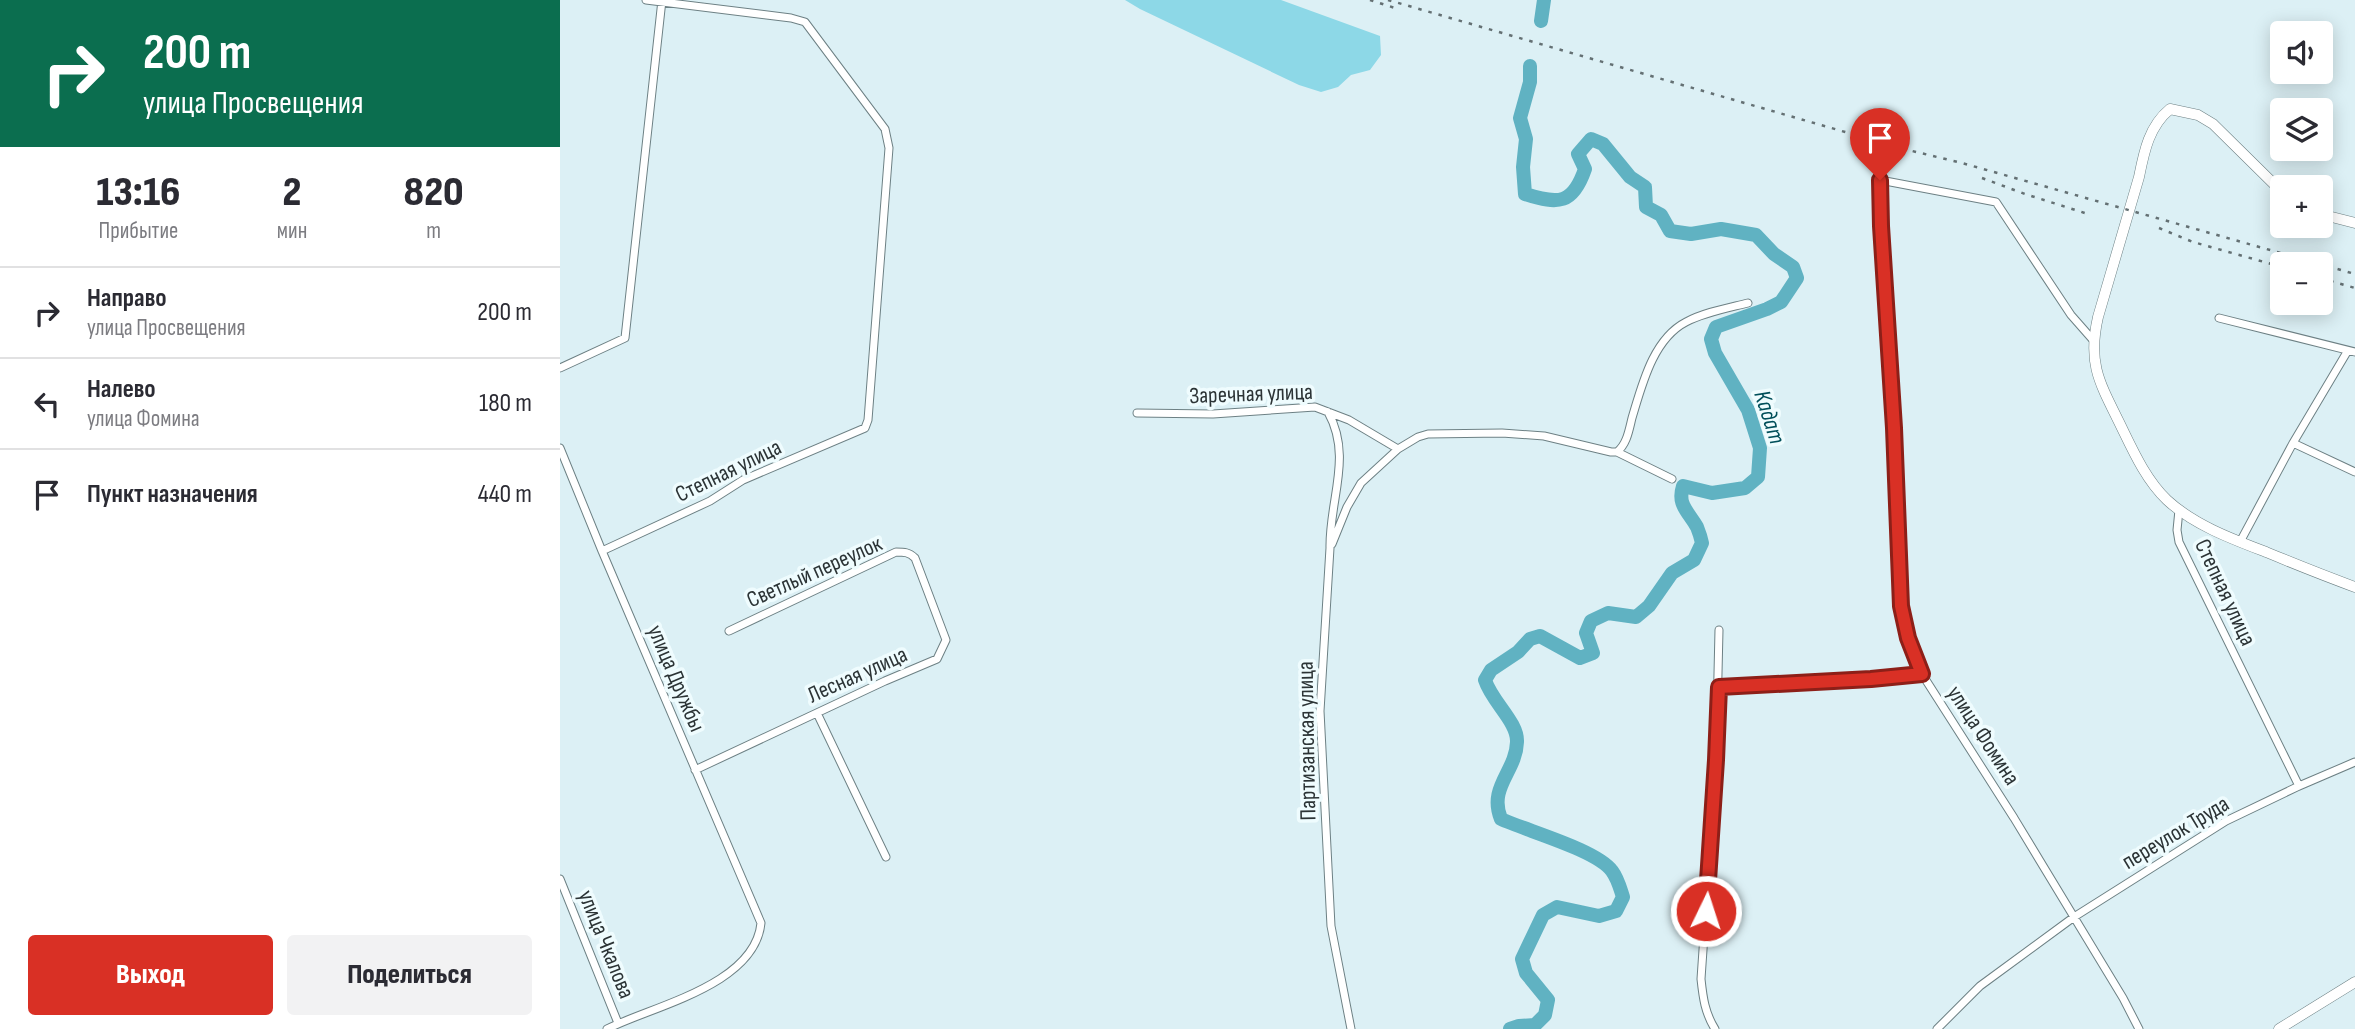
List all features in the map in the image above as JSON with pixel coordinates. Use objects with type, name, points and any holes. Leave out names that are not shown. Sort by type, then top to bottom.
[{"type":"street","points":[[560,368],[625,338],[662,1],[646,0]]},
{"type":"street","name":"Степная улица","points":[[602,551],[710,501],[743,480],[864,428],[868,419],[889,148],[886,129],[805,22],[662,1]]},
{"type":"street","name":"Степная улица","points":[[2270,180],[2213,124],[2198,115],[2170,109],[2159,117],[2143,154],[2093,340],[2095,364],[2109,402],[2144,470],[2165,499],[2179,510],[2179,542],[2298,786]]},
{"type":"street","name":"улица Фомина","points":[[2093,340],[2071,315],[1996,202],[1880,180],[1901,606],[1908,638],[1922,674],[2074,917],[2139,1029]]},
{"type":"street","points":[[2333,217],[2355,223]]},
{"type":"street","points":[[1617,452],[1625,443],[1642,385],[1654,358],[1666,340],[1685,322],[1748,303]]},
{"type":"street","points":[[2219,318],[2351,352],[2293,443],[2240,542]]},
{"type":"street","name":"Заречная улица","points":[[1137,413],[1213,414],[1322,408],[1349,420],[1398,449]]},
{"type":"street","name":"Партизанская улица","points":[[1328,412],[1336,427],[1340,457],[1339,478],[1331,513],[1320,711],[1331,926],[1351,1029]]},
{"type":"street","points":[[1330,548],[1347,507],[1361,483],[1398,449],[1428,434],[1455,432],[1544,436],[1617,452],[1672,479]]},
{"type":"street","points":[[2293,443],[2355,472]]},
{"type":"street","name":"улица Дружбы","points":[[560,447],[761,923],[760,936],[754,946],[732,969],[707,987],[618,1023]]},
{"type":"street","points":[[2179,510],[2240,542],[2355,587]]},
{"type":"street","name":"Светлый переулок","points":[[729,631],[896,552],[910,553],[915,558]]},
{"type":"street","name":"Лесная улица","points":[[695,770],[937,659],[946,640],[915,558]]},
{"type":"street","points":[[1715,1029],[1703,1000],[1701,979],[1716,760],[1719,630]]},
{"type":"street","points":[[1719,687],[1922,674]]},
{"type":"street","points":[[817,713],[886,857]]},
{"type":"street","points":[[2298,786],[2355,762]]},
{"type":"street","name":"переулок Труда","points":[[1937,1029],[1980,986],[2074,917],[2227,821],[2298,786]]},
{"type":"street","name":"улица Чкалова","points":[[560,879],[618,1023]]},
{"type":"street","points":[[2279,1029],[2355,982]]},
{"type":"street","points":[[607,1029],[618,1023]]},
{"type":"shaded area","points":[[1125,0],[1281,0],[1380,36],[1381,55],[1370,70],[1351,75],[1338,87],[1321,92],[1299,85]]},
{"type":"waterway","name":"Кадат","points":[[1541,21],[1544,0]]},
{"type":"waterway","name":"Кадат","points":[[1510,1029],[1535,1025],[1545,1015],[1548,1000],[1526,973],[1522,959],[1543,915],[1557,907],[1599,916],[1616,911],[1623,897],[1614,874],[1604,863],[1577,848],[1501,819],[1498,808],[1500,788],[1512,762],[1517,742],[1509,719],[1485,680],[1491,670],[1518,652],[1530,639],[1540,636],[1580,658],[1593,653],[1586,633],[1591,621],[1608,613],[1636,617],[1649,606],[1672,573],[1694,560],[1702,543],[1697,527],[1682,503],[1683,486],[1712,493],[1745,488],[1758,477],[1760,448],[1748,410],[1715,353],[1711,339],[1716,327],[1781,302],[1797,278],[1793,267],[1774,254],[1756,235],[1721,229],[1691,234],[1670,231],[1661,215],[1646,207],[1645,187],[1630,177],[1603,144],[1591,139],[1578,154],[1585,169],[1570,195],[1563,199],[1547,200],[1525,194],[1523,167],[1526,139],[1520,118],[1530,82],[1530,66]]},
{"type":"railway","points":[[1370,0],[1395,8]]},
{"type":"railway","points":[[1388,0],[1904,149],[2355,274]]},
{"type":"railway","points":[[1982,178],[2088,214]]},
{"type":"railway","points":[[2159,228],[2193,242],[2270,264]]},
{"type":"railway","points":[[2333,282],[2355,288]]},
{"type":"route","points":[[1706,911],[1719,687],[1922,674],[1908,638],[1901,606],[1880,180]]}]
